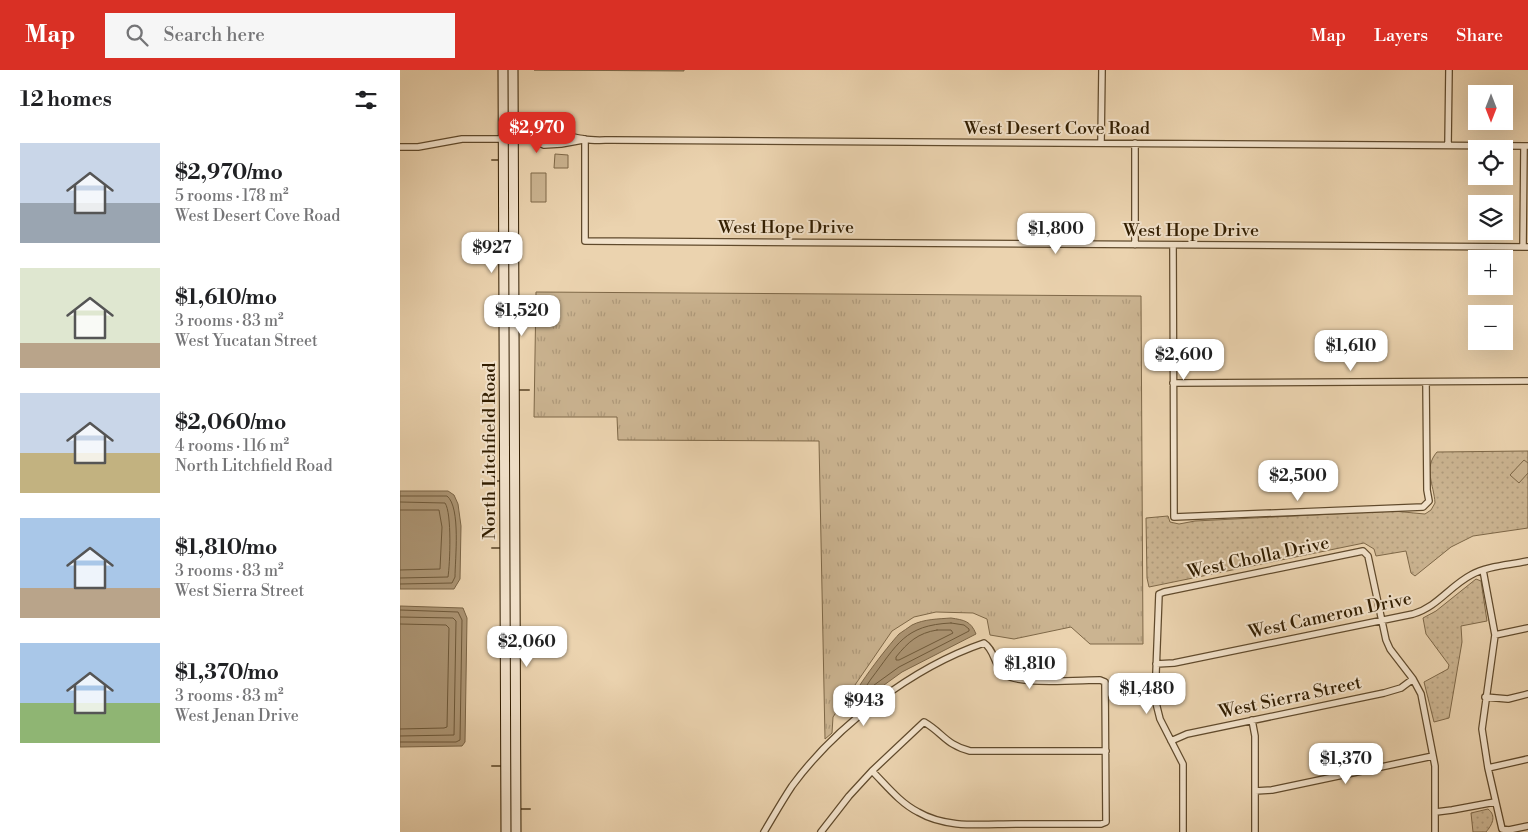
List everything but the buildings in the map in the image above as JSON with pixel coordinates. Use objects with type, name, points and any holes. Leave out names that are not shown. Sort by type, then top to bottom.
[{"type":"main road","name":"North Litchfield Road","points":[[503,70],[508,139],[514,379],[510,456],[506,832]]},
{"type":"main road","name":"North Litchfield Road","points":[[513,70],[508,139],[504,312],[510,456],[516,832]]},
{"type":"main road","points":[[504,312],[510,320],[510,370],[514,379]]},
{"type":"street","points":[[1101,143],[1102,70]]},
{"type":"street","points":[[1448,146],[1449,70]]},
{"type":"street","name":"West Desert Cove Road","points":[[530,139],[538,135],[562,134],[586,139],[1526,146]]},
{"type":"street","name":"West Desert Cove Road","points":[[400,147],[418,147],[462,139],[530,139],[544,144],[561,144],[586,139]]},
{"type":"street","name":"West Hope Drive","points":[[586,139],[584,241],[1526,247]]},
{"type":"street","points":[[1135,143],[1135,245]]},
{"type":"street","points":[[1526,146],[1526,247]]},
{"type":"street","points":[[1173,245],[1174,517],[1420,508],[1426,506],[1429,500],[1427,490],[1426,382]]},
{"type":"street","points":[[1173,383],[1528,381]]},
{"type":"street","name":"West Cholla Drive","points":[[1156,664],[1159,594],[1363,552],[1368,556],[1381,620]]},
{"type":"street","name":"West Cameron Drive","points":[[1156,664],[1174,663],[1414,614],[1428,609],[1463,580],[1483,570],[1528,561]]},
{"type":"street","points":[[1483,570],[1494,635],[1482,728],[1488,768],[1502,829],[1509,830],[1528,826]]},
{"type":"street","points":[[1381,620],[1387,644],[1413,679],[1421,694],[1433,756],[1436,812],[1435,832]]},
{"type":"street","points":[[1494,635],[1528,628]]},
{"type":"street","points":[[764,832],[797,780],[825,748],[882,699],[936,665],[984,644],[989,647],[996,664],[1003,673],[1013,678],[1026,680],[1100,680],[1105,682],[1106,822],[1100,824],[982,824],[946,822],[916,812],[899,799],[872,771]]},
{"type":"street","points":[[1156,664],[1156,706],[1160,719],[1183,764],[1183,832]]},
{"type":"street","name":"West Sierra Street","points":[[1171,741],[1187,734],[1384,693],[1401,688],[1413,679]]},
{"type":"street","points":[[1485,697],[1508,698],[1528,694]]},
{"type":"street","points":[[1252,720],[1255,736],[1255,832]]},
{"type":"street","points":[[821,832],[849,796],[872,771],[924,722],[947,741],[970,751],[1106,751]]},
{"type":"street","points":[[1255,792],[1433,756]]},
{"type":"street","points":[[1488,768],[1528,759]]},
{"type":"street","points":[[1436,812],[1496,802]]},
{"type":"street","points":[[982,824],[982,832]]},
{"type":"green space","points":[[534,70],[684,70],[684,71]]},
{"type":"green space","points":[[555,154],[568,155],[568,168],[554,168]]},
{"type":"green space","points":[[531,173],[546,173],[546,202],[531,202]]},
{"type":"green space","points":[[536,292],[1141,296],[1143,644],[1090,644],[1071,627],[1014,639],[990,635],[987,619],[973,613],[936,612],[914,617],[892,631],[833,717],[832,733],[825,739],[819,441],[618,440],[617,417],[534,417]]},
{"type":"green space","points":[[1528,451],[1528,528],[1473,536],[1451,547],[1415,576],[1411,573],[1406,551],[1376,556],[1374,549],[1364,543],[1149,587],[1147,578],[1146,518],[1168,516],[1170,522],[1179,524],[1195,521],[1393,511],[1425,514],[1431,510],[1435,503],[1430,470],[1433,458],[1437,452]]},
{"type":"green space","points":[[1524,460],[1528,463],[1528,473],[1519,483],[1510,475]]},
{"type":"green space","points":[[1476,579],[1481,581],[1487,621],[1461,626],[1462,642],[1449,718],[1434,722],[1424,682],[1448,669],[1449,665],[1426,634],[1423,618],[1436,611]]},
{"type":"green space","points":[[1488,809],[1493,818],[1490,826],[1486,832],[1473,832],[1471,813]]},
{"type":"water","points":[[400,491],[448,491],[454,495],[458,504],[461,526],[460,579],[454,589],[400,589]]},
{"type":"water","points":[[400,606],[463,608],[467,618],[465,742],[462,746],[400,747]]},
{"type":"water","points":[[951,618],[966,622],[972,626],[976,634],[902,672],[851,709],[849,708],[862,682],[899,634],[912,625],[921,622]]},
{"type":"waterway","points":[[492,160],[499,160]]},
{"type":"waterway","points":[[492,261],[499,260]]},
{"type":"waterway","points":[[518,303],[529,303]]},
{"type":"waterway","points":[[491,308],[493,305],[497,305]]},
{"type":"waterway","points":[[519,390],[529,390]]},
{"type":"waterway","points":[[491,481],[501,481]]},
{"type":"waterway","points":[[492,548],[501,548]]},
{"type":"waterway","points":[[492,650],[501,650]]},
{"type":"waterway","points":[[492,766],[502,766]]},
{"type":"waterway","points":[[520,809],[530,809]]}]
